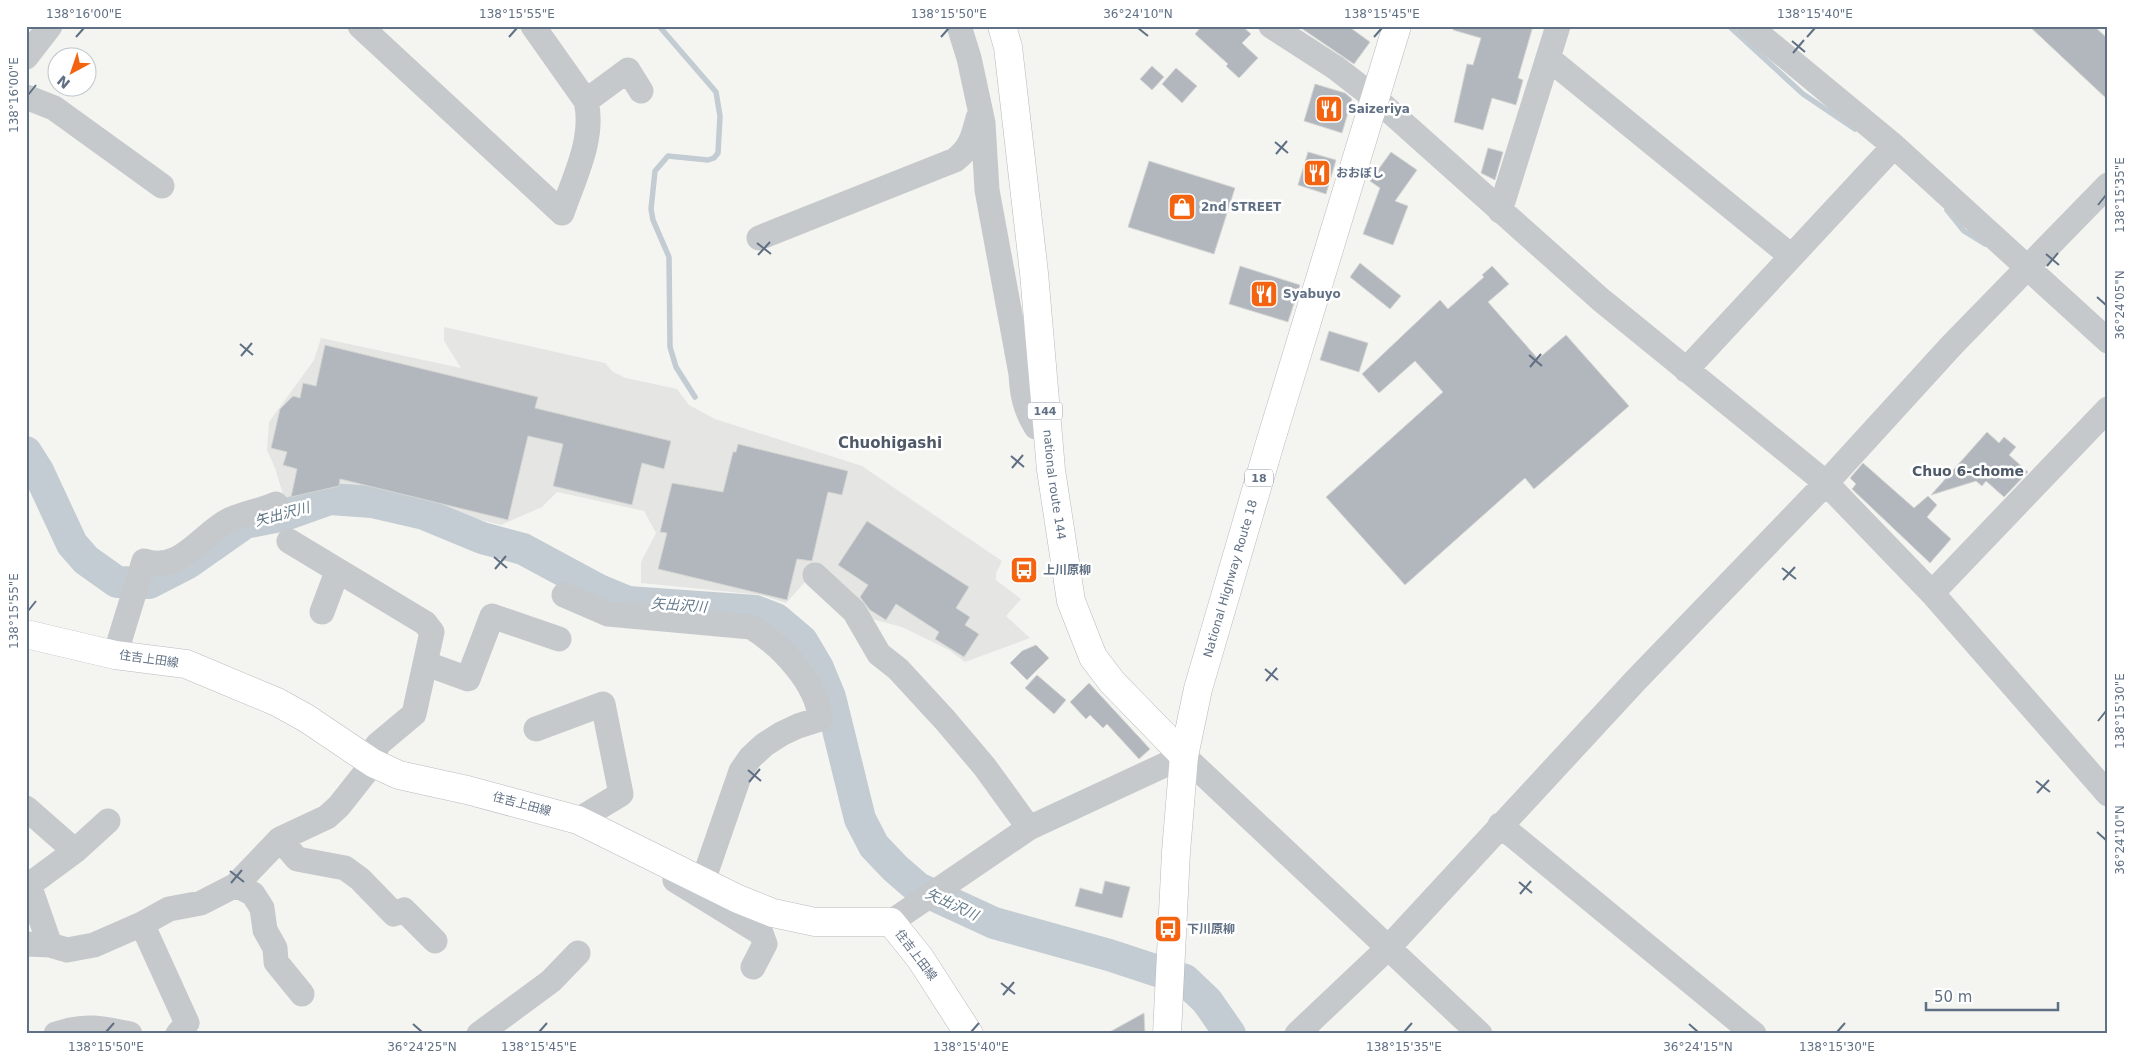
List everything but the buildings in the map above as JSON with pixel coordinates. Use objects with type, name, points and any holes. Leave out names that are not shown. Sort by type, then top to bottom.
[{"type":"main road","name":"national route 144","points":[[1002,26],[1008,47],[1034,273],[1046,428],[1066,582],[1080,628],[1093,657],[1112,682],[1184,756]]},
{"type":"main road","name":"National Highway Route 18","points":[[1167,1034],[1171,939],[1184,756],[1198,688],[1267,452],[1397,26]]},
{"type":"main road","name":"住吉上田線","points":[[26,634],[115,655],[186,664],[277,702],[306,718],[373,763],[400,775],[467,790],[578,820],[773,913],[793,919],[815,922],[890,922],[920,958],[970,1034]]},
{"type":"street","points":[[26,57],[50,26]]},
{"type":"street","points":[[360,26],[562,213],[588,133],[590,116],[586,101],[533,26]]},
{"type":"street","points":[[959,26],[969,58],[983,123],[987,190],[1021,374],[1022,396],[1027,413],[1036,427],[1046,428]]},
{"type":"street","points":[[1271,26],[1336,68],[1376,99],[1500,211],[1686,370],[1826,483],[1932,593],[2108,794]]},
{"type":"street","points":[[1500,211],[1558,26]]},
{"type":"street","points":[[1749,26],[1894,146],[2108,341]]},
{"type":"street","points":[[1548,58],[1791,256]]},
{"type":"street","points":[[586,101],[628,70],[641,92]]},
{"type":"street","points":[[26,97],[54,108],[162,186]]},
{"type":"street","points":[[759,238],[955,160],[967,151],[972,142],[980,110]]},
{"type":"street","points":[[1686,370],[1894,146]]},
{"type":"street","points":[[1298,1034],[1389,947],[1636,680],[1826,483],[2026,268],[2108,185]]},
{"type":"street","points":[[1932,593],[2108,409]]},
{"type":"street","points":[[115,655],[144,561],[157,565],[183,555],[231,519],[276,504]]},
{"type":"street","points":[[108,821],[75,851],[29,885],[38,945],[67,950],[94,945],[142,924],[168,909],[201,903],[236,885],[280,839],[326,817],[339,806],[373,763],[377,745],[414,714],[427,664],[432,632],[425,623],[337,572],[289,541]]},
{"type":"street","points":[[322,612],[337,572]]},
{"type":"street","points":[[815,575],[854,611],[880,654],[898,670],[945,720],[984,766],[1029,828]]},
{"type":"street","points":[[564,595],[608,614],[751,627],[763,635],[803,676],[812,689],[819,704],[820,719],[798,726],[764,745],[741,771],[712,885],[717,897],[744,922]]},
{"type":"street","points":[[427,664],[468,679],[492,616],[559,639]]},
{"type":"street","points":[[536,729],[603,704],[622,794],[578,820]]},
{"type":"street","points":[[890,922],[951,883],[1029,828],[1184,756],[1480,1034]]},
{"type":"street","points":[[26,808],[75,851]]},
{"type":"street","points":[[1500,825],[1754,1034]]},
{"type":"street","points":[[280,839],[297,859],[344,868],[360,879],[394,914],[404,910],[435,941]]},
{"type":"street","points":[[658,858],[657,864],[665,873],[704,900],[754,927],[764,938],[765,944],[753,968]]},
{"type":"street","points":[[236,885],[253,894],[262,908],[265,930],[274,948],[276,962],[302,994]]},
{"type":"street","points":[[142,924],[187,1022],[178,1034]]},
{"type":"street","points":[[479,1034],[550,981],[578,953]]},
{"type":"street","points":[[56,1034],[70,1029],[94,1026],[130,1034]]},
{"type":"shaded area","points":[[444,327],[605,363],[613,372],[626,378],[677,389],[689,405],[715,419],[862,466],[1002,561],[996,573],[996,580],[1021,599],[1006,616],[1030,638],[965,662],[949,650],[902,627],[872,619],[816,570],[786,603],[761,595],[641,583],[641,562],[656,533],[644,511],[557,492],[542,507],[501,525],[372,493],[330,491],[286,504],[275,468],[267,450],[269,422],[314,360],[321,338],[461,368],[444,341]]},
{"type":"waterway","points":[[659,26],[716,92],[720,116],[718,153],[714,158],[708,160],[668,156],[655,171],[651,209],[653,220],[669,257],[670,347],[676,367],[695,397]]},
{"type":"waterway","points":[[1729,26],[1803,94],[1855,129]]},
{"type":"waterway","points":[[1947,210],[1964,231],[1985,244]]},
{"type":"waterway","name":"矢出沢川","points":[[26,452],[38,471],[72,544],[86,560],[117,582],[149,583],[188,563],[245,523],[285,515],[330,499],[372,502],[424,514],[482,538],[523,549],[599,590],[628,602],[755,611],[776,619],[802,641],[818,668],[830,697],[860,819],[874,846],[895,868],[918,888],[994,923],[1109,955],[1185,980],[1207,1001],[1230,1034]]},
{"type":"place","name":"Saizeriya","points":[[1329,109]]},
{"type":"place","name":"おおぼし","points":[[1317,173]]},
{"type":"place","name":"2nd STREET","points":[[1182,207]]},
{"type":"place","name":"Syabuyo","points":[[1264,294]]},
{"type":"place","name":"上川原柳","points":[[1024,570]]},
{"type":"place","name":"下川原柳","points":[[1168,929]]},
{"type":"district","name":"Chuohigashi","points":[[890,443]]},
{"type":"district","name":"Chuo 6-chome","points":[[1968,471]]}]
